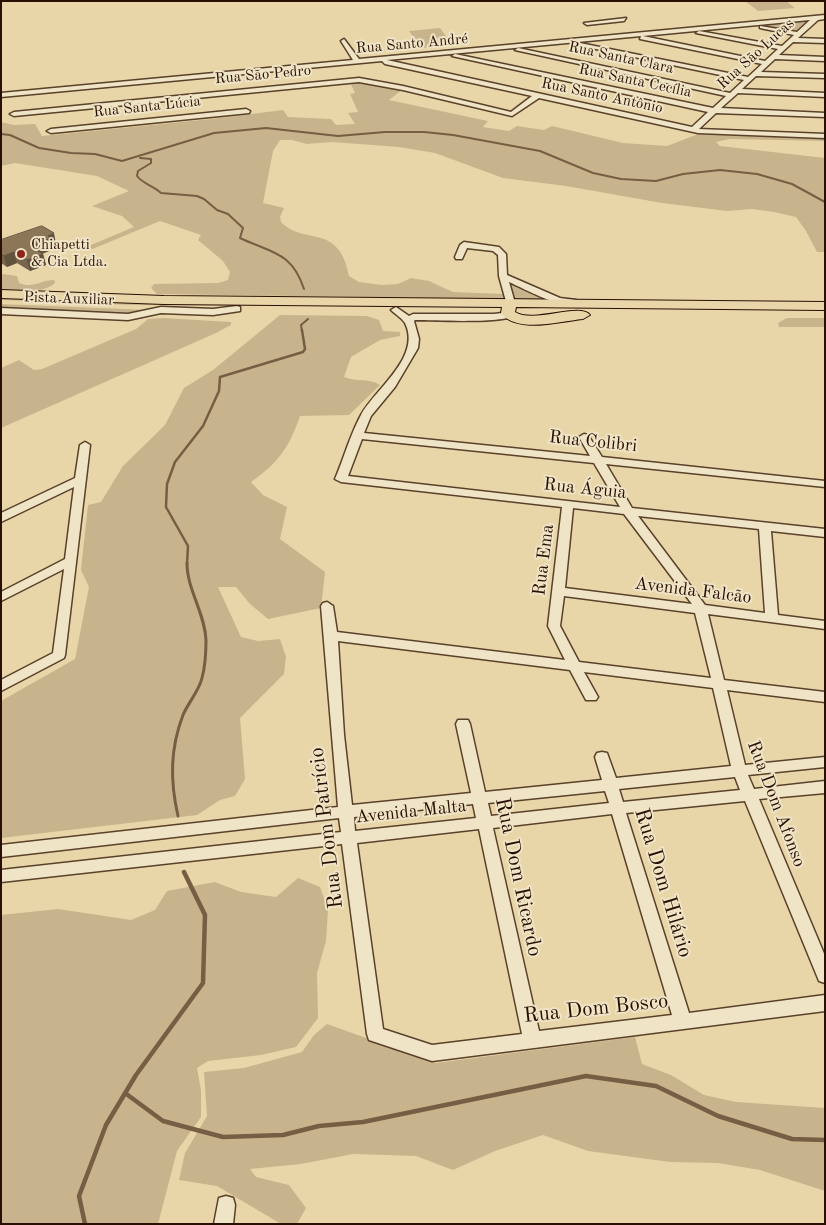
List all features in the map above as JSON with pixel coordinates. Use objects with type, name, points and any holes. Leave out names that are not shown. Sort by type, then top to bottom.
[{"type":"highway","points":[[1,294],[509,309],[522,320],[568,315],[694,312],[825,314]]},
{"type":"highway","points":[[1,302],[237,309],[396,310],[509,309],[513,306],[594,304],[825,306]]},
{"type":"street","points":[[582,17],[595,31],[624,19]]},
{"type":"street","name":"Rua Santo André","points":[[1,95],[567,42],[595,31],[630,36],[825,17]]},
{"type":"street","name":"Rua São Lucas","points":[[693,130],[816,18]]},
{"type":"street","points":[[746,24],[798,34]]},
{"type":"street","points":[[685,30],[783,48]]},
{"type":"street","points":[[630,36],[767,63]]},
{"type":"street","points":[[344,40],[357,61]]},
{"type":"street","points":[[792,40],[825,41]]},
{"type":"street","points":[[567,42],[667,62],[752,76],[825,76]]},
{"type":"street","name":"Rua Santa Clara","points":[[506,47],[733,93],[825,95]]},
{"type":"street","points":[[680,52],[687,48]]},
{"type":"street","name":"Rua Santa Cecília","points":[[442,53],[575,83],[714,111],[825,115]]},
{"type":"street","points":[[636,62],[642,57]]},
{"type":"street","points":[[667,62],[674,57]]},
{"type":"street","points":[[774,57],[825,59]]},
{"type":"street","name":"Rua Santo Antônio","points":[[375,60],[693,130],[825,136]]},
{"type":"street","points":[[490,71],[498,66]]},
{"type":"street","points":[[589,72],[596,66]]},
{"type":"street","points":[[238,72],[246,91]]},
{"type":"street","points":[[474,82],[482,77]]},
{"type":"street","points":[[575,83],[582,77]]},
{"type":"street","name":"Rua São Pedro","points":[[14,114],[111,104],[170,108],[246,91],[365,80],[512,114],[537,96]]},
{"type":"street","points":[[106,85],[111,104]]},
{"type":"street","points":[[604,96],[610,90]]},
{"type":"street","points":[[590,108],[597,102]]},
{"type":"street","name":"Rua Santa Lúcia","points":[[51,131],[170,108],[246,111]]},
{"type":"street","points":[[409,321],[413,317],[418,316],[494,317],[509,309],[503,276],[504,257],[502,254],[496,250],[464,246],[459,258]]},
{"type":"street","points":[[503,276],[558,300],[594,304]]},
{"type":"street","name":"Pista Auxiliar","points":[[1,312],[136,316],[161,310],[213,312],[237,309]]},
{"type":"street","points":[[357,435],[366,415],[391,385],[412,348],[414,339],[409,321],[396,310]]},
{"type":"street","name":"Rua Colibri","points":[[357,435],[825,484]]},
{"type":"street","name":"Rua Águia","points":[[357,435],[341,479],[825,534]]},
{"type":"street","name":"Rua Dom Afonso","points":[[584,437],[628,511],[696,600],[701,610],[739,770],[825,976]]},
{"type":"street","points":[[1,686],[59,655],[85,445]]},
{"type":"street","points":[[1,518],[80,480]]},
{"type":"street","name":"Rua Ema","points":[[568,505],[554,626],[575,666]]},
{"type":"street","points":[[765,527],[772,618]]},
{"type":"street","points":[[1,597],[70,561]]},
{"type":"street","name":"Avenida Falcão","points":[[558,591],[825,625]]},
{"type":"street","name":"Rua Dom Patrício","points":[[326,606],[332,636],[334,707],[346,812],[375,1034]]},
{"type":"street","points":[[332,636],[825,697]]},
{"type":"street","points":[[575,666],[591,697]]},
{"type":"street","name":"Rua Dom Ricardo","points":[[463,724],[532,1038]]},
{"type":"street","name":"Rua Dom Hilário","points":[[602,757],[683,1022]]},
{"type":"street","name":"Avenida Malta","points":[[1,851],[346,812],[825,762]]},
{"type":"street","name":"Avenida Malta","points":[[1,876],[825,787]]},
{"type":"street","name":"Rua Dom Bosco","points":[[375,1034],[432,1052],[532,1038],[683,1022],[825,1003]]},
{"type":"shaded area","points":[[745,1],[786,1],[795,8],[758,11]]},
{"type":"shaded area","points":[[811,20],[796,33],[755,25]]},
{"type":"shaded area","points":[[440,28],[453,45],[421,48],[409,31]]},
{"type":"shaded area","points":[[359,82],[402,90],[389,100],[488,121],[483,127],[509,131],[517,126],[544,130],[552,126],[623,143],[667,146],[701,133],[825,138],[825,141],[729,139],[716,142],[720,146],[825,158],[825,252],[817,252],[796,217],[774,212],[752,209],[727,211],[662,203],[566,186],[503,178],[435,153],[399,147],[332,142],[307,144],[292,140],[280,140],[273,151],[263,203],[284,208],[280,217],[281,222],[290,229],[320,238],[337,248],[344,259],[349,276],[359,282],[382,285],[398,284],[411,278],[429,281],[453,292],[504,294],[503,299],[157,294],[151,288],[154,284],[218,283],[228,280],[230,272],[223,261],[198,240],[201,235],[160,221],[90,250],[91,245],[134,227],[122,216],[92,206],[129,191],[97,176],[15,163],[1,166],[1,122],[14,125],[35,124],[42,136],[283,110],[288,117],[331,119],[336,125],[355,124],[348,113],[358,112],[350,94],[355,93],[351,84]]},
{"type":"shaded area","points":[[1,275],[17,276],[19,283],[24,285],[54,280],[55,283],[49,287],[36,290],[1,290]]},
{"type":"shaded area","points":[[509,281],[548,299],[515,299]]},
{"type":"shaded area","points":[[1,296],[501,305],[502,307],[133,305],[1,300]]},
{"type":"shaded area","points":[[1,304],[148,310],[131,314],[1,309]]},
{"type":"shaded area","points":[[280,315],[367,316],[379,320],[383,331],[400,332],[400,336],[380,340],[351,357],[344,377],[380,385],[349,415],[300,416],[292,437],[282,454],[251,482],[263,495],[287,507],[280,539],[325,572],[321,608],[268,619],[250,604],[236,587],[218,587],[241,637],[258,641],[280,639],[286,657],[284,674],[240,718],[245,779],[235,796],[220,800],[197,815],[1,838],[1,701],[75,659],[89,587],[81,570],[88,505],[101,502],[123,466],[165,425],[184,388],[213,370]]},
{"type":"shaded area","points":[[163,318],[231,322],[231,325],[1,428],[1,368],[19,360],[34,370],[42,369],[136,329],[148,319]]},
{"type":"shaded area","points":[[787,318],[825,318],[825,327],[779,327],[778,323]]},
{"type":"shaded area","points":[[298,878],[320,887],[328,910],[326,941],[317,973],[318,1018],[296,1047],[261,1055],[208,1061],[197,1068],[201,1090],[201,1117],[177,1151],[158,1224],[1,1224],[1,915],[58,909],[131,920],[155,910],[167,891],[215,882],[241,892],[276,897]]},
{"type":"shaded area","points":[[327,1024],[436,1063],[635,1037],[642,1064],[671,1075],[704,1095],[736,1102],[825,1108],[825,1191],[760,1170],[718,1163],[670,1162],[588,1151],[543,1135],[495,1151],[453,1170],[416,1156],[353,1154],[301,1164],[250,1169],[256,1177],[289,1185],[306,1208],[297,1224],[281,1224],[217,1186],[179,1180],[185,1153],[207,1116],[204,1072],[244,1068],[302,1052],[314,1035]]},
{"type":"building","points":[[42,226],[54,233],[48,236],[52,238],[30,246],[43,254],[27,260],[14,252],[4,256],[1,254],[1,240]]},
{"type":"waterway","points":[[1,134],[10,135],[39,148],[71,153],[95,154],[122,161],[214,133],[266,128],[338,136],[385,132],[424,132],[453,135],[540,151],[593,173],[621,179],[656,181],[683,174],[720,170],[757,174],[792,184],[825,202]]},
{"type":"waterway","points":[[140,158],[151,159],[151,163],[138,171],[137,176],[142,181],[161,193],[197,196],[204,199],[217,210],[228,214],[243,228],[240,238],[280,255],[293,268],[304,289]]},
{"type":"waterway","points":[[302,332],[301,325],[308,319]]},
{"type":"waterway","points":[[187,563],[188,546],[166,507],[167,484],[175,462],[203,426],[219,391],[220,377],[303,352],[305,349],[302,330]]},
{"type":"waterway","points":[[178,816],[173,778],[176,740],[183,715],[201,683],[206,649],[203,620],[190,583],[187,563]]},
{"type":"waterway","points":[[125,1093],[136,1075],[203,983],[205,915],[184,872]]},
{"type":"waterway","points":[[125,1093],[163,1121],[223,1137],[283,1135],[319,1126],[363,1122],[586,1076],[656,1086],[718,1116],[792,1139],[825,1140]]},
{"type":"waterway","points":[[85,1224],[79,1196],[106,1125],[125,1093]]},
{"type":"place","name":"Chiapetti & Cia Ltda.","points":[[21,254]]}]
